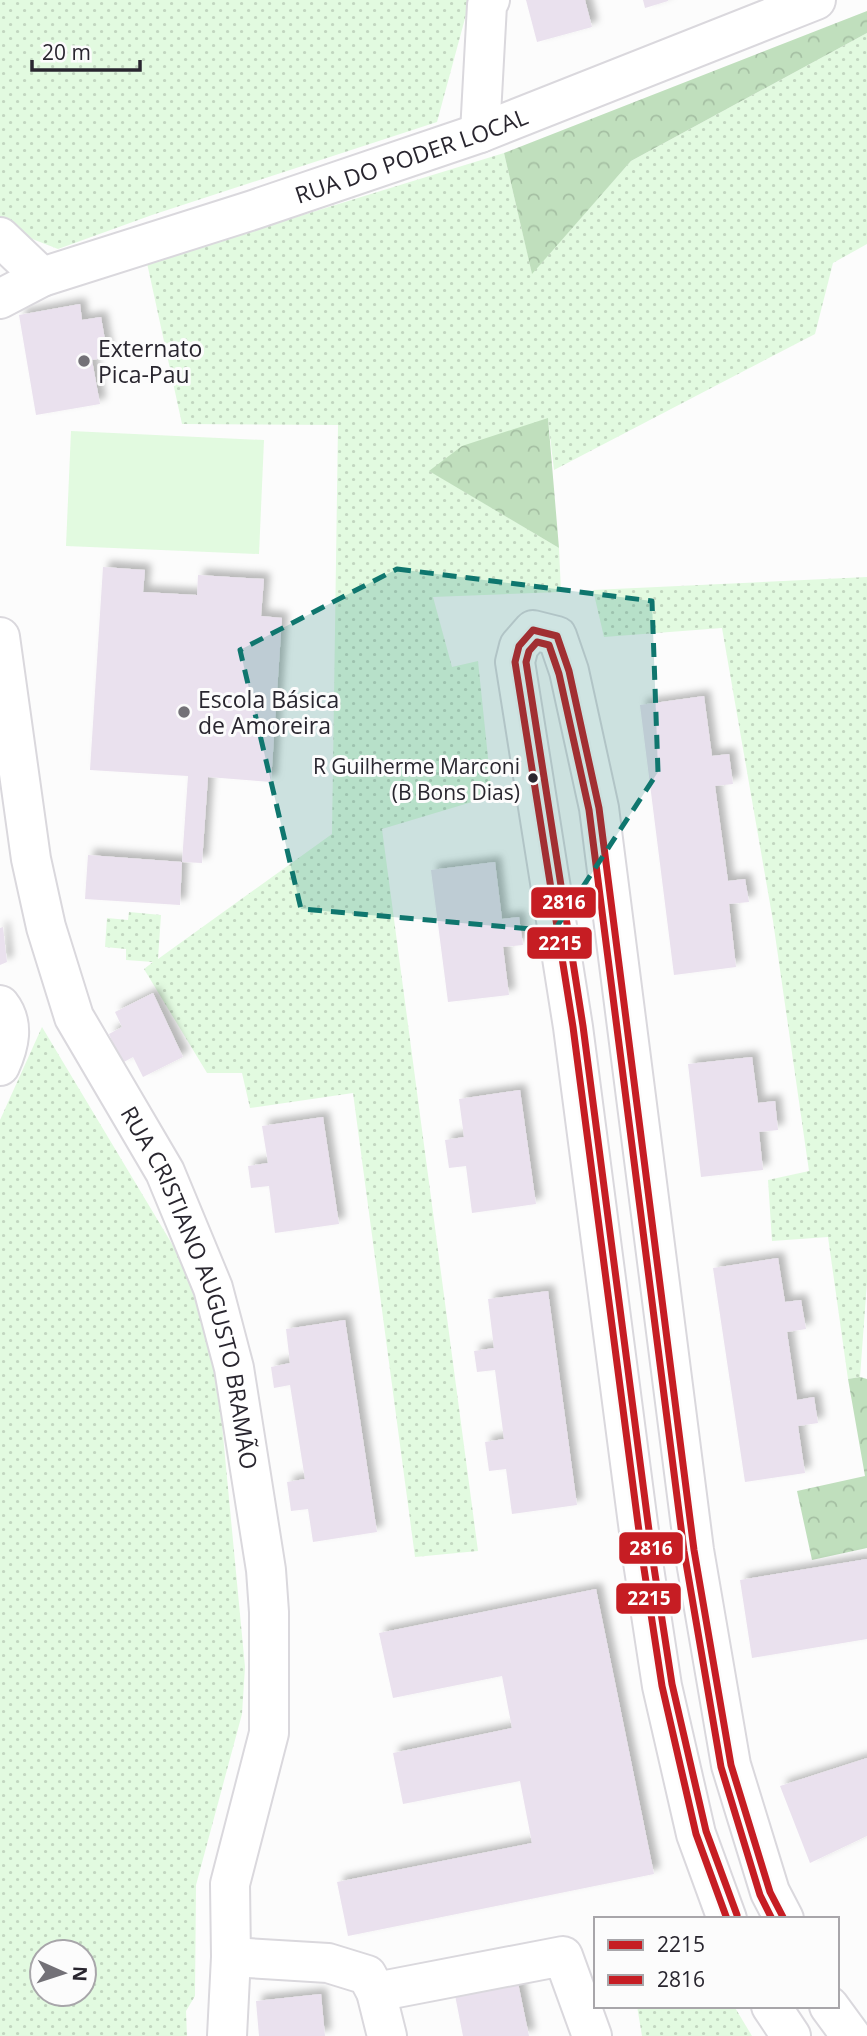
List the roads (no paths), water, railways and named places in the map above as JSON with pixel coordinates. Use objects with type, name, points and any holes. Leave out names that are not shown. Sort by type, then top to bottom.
[{"type":"street","points":[[480,133],[487,5],[490,0]]},
{"type":"street","name":"RUA DO PODER LOCAL","points":[[0,299],[42,276],[253,210],[480,133],[816,0]]},
{"type":"street","points":[[0,237],[42,276]]},
{"type":"street","points":[[726,1917],[696,1834],[662,1686],[643,1562],[573,1027],[515,662],[519,646],[533,630],[557,636],[569,671],[598,808],[694,1550],[731,1765],[771,1892],[783,1917]]},
{"type":"street","name":"RUA CRISTIANO AUGUSTO BRAMÃO","points":[[0,637],[30,859],[46,927],[74,1017],[164,1172],[213,1287],[234,1368],[266,1570],[270,1612],[269,1733],[230,1884],[231,1957],[227,2036]]},
{"type":"street","points":[[0,1005],[10,1023],[9,1042],[0,1066]]},
{"type":"street","points":[[600,1235],[653,1229]]},
{"type":"street","points":[[376,1992],[563,1956],[592,2036]]},
{"type":"street","points":[[231,1957],[328,1963],[367,1975],[376,1992],[387,2036]]},
{"type":"street","points":[[772,2008],[790,2036]]},
{"type":"street","points":[[830,2008],[851,2036]]},
{"type":"place","name":"Externato Pica-Pau","points":[[84,361]]},
{"type":"place","name":"Escola Básica de Amoreira","points":[[184,712]]},
{"type":"place","name":"R Guilherme Marconi (B Bons Dias)","points":[[533,778]]}]
